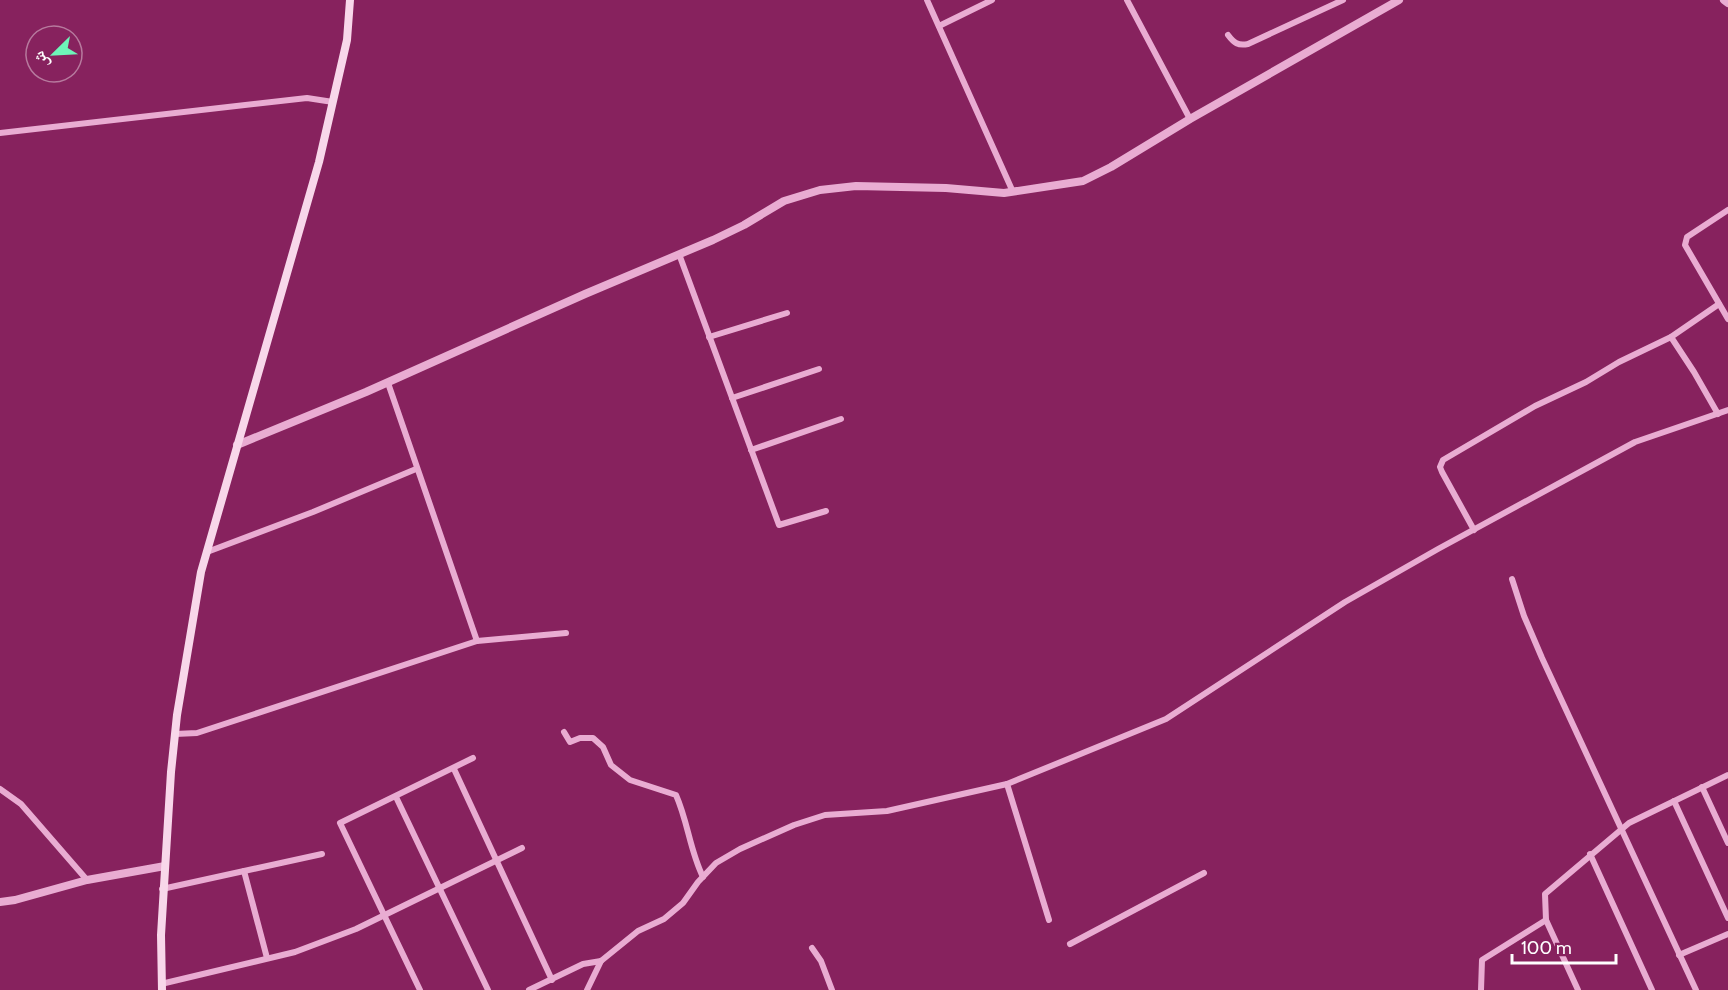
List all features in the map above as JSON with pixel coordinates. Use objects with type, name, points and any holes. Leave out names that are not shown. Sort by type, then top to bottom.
[{"type":"main road","points":[[161,987],[162,889],[171,772],[201,572],[319,162],[347,40],[350,0]]},
{"type":"street","points":[[927,0],[1013,192]]},
{"type":"street","points":[[939,26],[992,0]]},
{"type":"street","points":[[1127,0],[1190,119]]},
{"type":"street","points":[[1228,35],[1233,42],[1248,44],[1343,0]]},
{"type":"street","points":[[237,445],[388,383],[679,254],[744,225],[784,201],[820,190],[856,186],[946,188],[1004,193],[1083,181],[1399,0]]},
{"type":"street","points":[[1724,0],[1728,3]]},
{"type":"street","points":[[0,133],[307,98],[333,102]]},
{"type":"street","points":[[1728,210],[1687,237],[1685,245],[1728,319]]},
{"type":"street","points":[[679,254],[779,525],[826,511]]},
{"type":"street","points":[[1474,530],[1442,472],[1440,467],[1443,460],[1535,406],[1671,337],[1719,304]]},
{"type":"street","points":[[709,337],[787,313]]},
{"type":"street","points":[[1671,337],[1718,414]]},
{"type":"street","points":[[732,398],[819,369]]},
{"type":"street","points":[[388,383],[477,641]]},
{"type":"street","points":[[586,990],[601,961],[638,931],[664,919],[683,903],[716,863],[740,849],[804,821],[825,815],[887,811],[1007,784],[1166,719],[1345,602],[1474,530],[1635,442],[1728,411]]},
{"type":"street","points":[[751,450],[841,419]]},
{"type":"street","points":[[207,552],[313,512],[416,469]]},
{"type":"street","points":[[1512,579],[1524,616],[1542,658],[1696,990]]},
{"type":"street","points":[[175,734],[197,734],[477,641],[566,633]]},
{"type":"street","points":[[564,732],[570,742],[580,738],[593,738],[603,747],[611,765],[630,780],[676,795],[695,862],[703,877]]},
{"type":"street","points":[[420,990],[340,823],[473,758]]},
{"type":"street","points":[[454,769],[552,980]]},
{"type":"street","points":[[1578,990],[1546,920],[1545,894],[1629,823],[1728,775]]},
{"type":"street","points":[[1007,784],[1049,920]]},
{"type":"street","points":[[1702,787],[1728,843]]},
{"type":"street","points":[[0,789],[21,804],[87,880]]},
{"type":"street","points":[[396,797],[488,990]]},
{"type":"street","points":[[1674,801],[1728,918]]},
{"type":"street","points":[[161,987],[295,952],[356,929],[522,848]]},
{"type":"street","points":[[162,889],[322,854]]},
{"type":"street","points":[[1590,854],[1652,990]]},
{"type":"street","points":[[0,902],[87,880],[165,866]]},
{"type":"street","points":[[244,871],[267,958]]},
{"type":"street","points":[[1070,944],[1204,873]]},
{"type":"street","points":[[1480,990],[1482,960],[1546,920]]},
{"type":"street","points":[[1679,955],[1728,934]]},
{"type":"street","points":[[812,948],[821,961],[832,990]]},
{"type":"street","points":[[530,990],[583,964],[601,961]]}]
